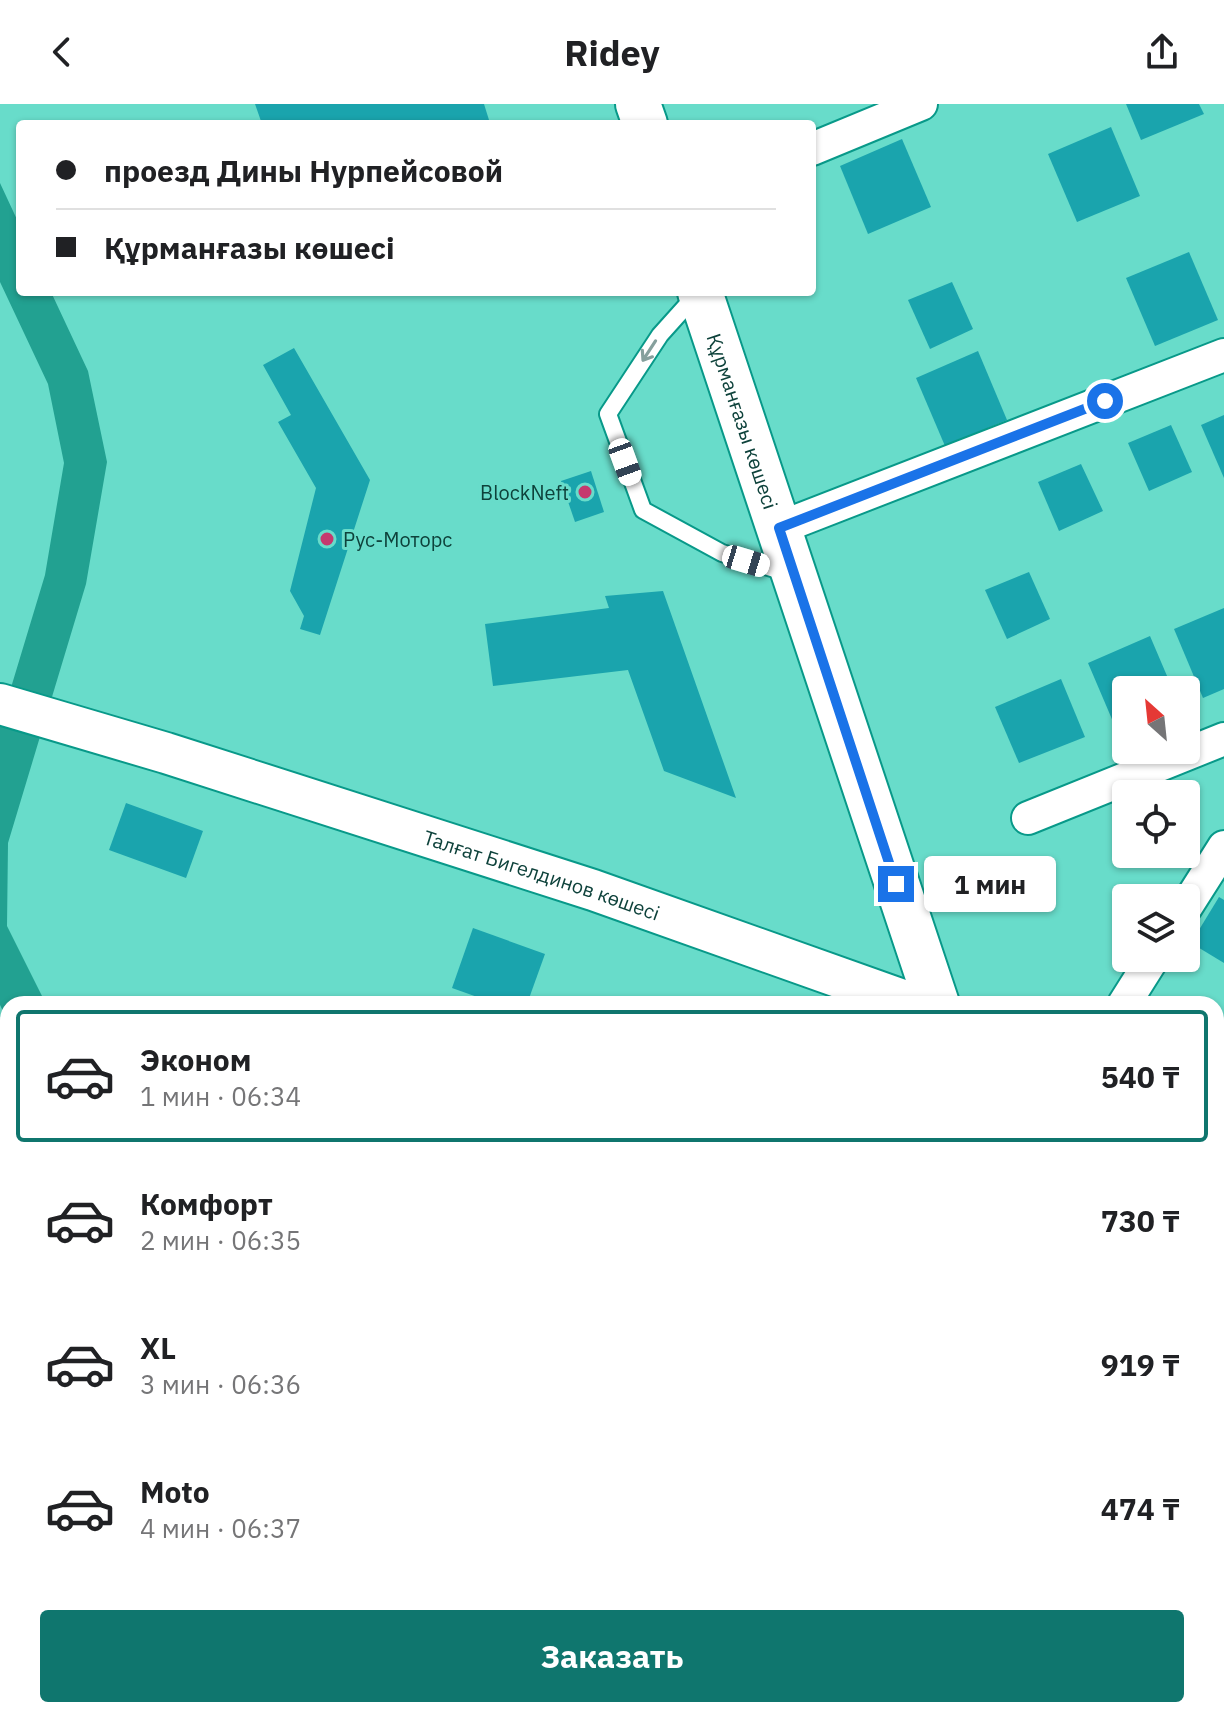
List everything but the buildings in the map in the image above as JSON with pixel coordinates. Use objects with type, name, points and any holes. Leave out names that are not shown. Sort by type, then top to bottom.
[{"type":"main road","name":"Құрманғазы көшесі","points":[[701,296],[934,996]]},
{"type":"street","points":[[816,147],[921,104]]},
{"type":"street","points":[[779,528],[1224,355]]},
{"type":"street","name":"Талғат Бигелдинов көшесі","points":[[0,704],[166,753],[593,890],[891,996]]},
{"type":"street","points":[[1028,818],[1224,739]]},
{"type":"street","points":[[1200,885],[1224,847]]},
{"type":"street","points":[[1129,996],[1144,972]]},
{"type":"lane","points":[[696,296],[660,335],[608,414],[643,510],[722,553],[795,575]]},
{"type":"water","points":[[0,183],[16,217],[16,296],[53,296],[88,371],[107,462],[86,584],[8,843],[7,926],[42,996],[0,996],[0,724],[45,575],[64,463],[48,384],[0,282]]},
{"type":"place","name":"BlockNeft","points":[[585,492]]},
{"type":"place","name":"Рус-Моторс","points":[[327,539]]},
{"type":"route","points":[[896,884],[779,528],[1105,401]]}]
